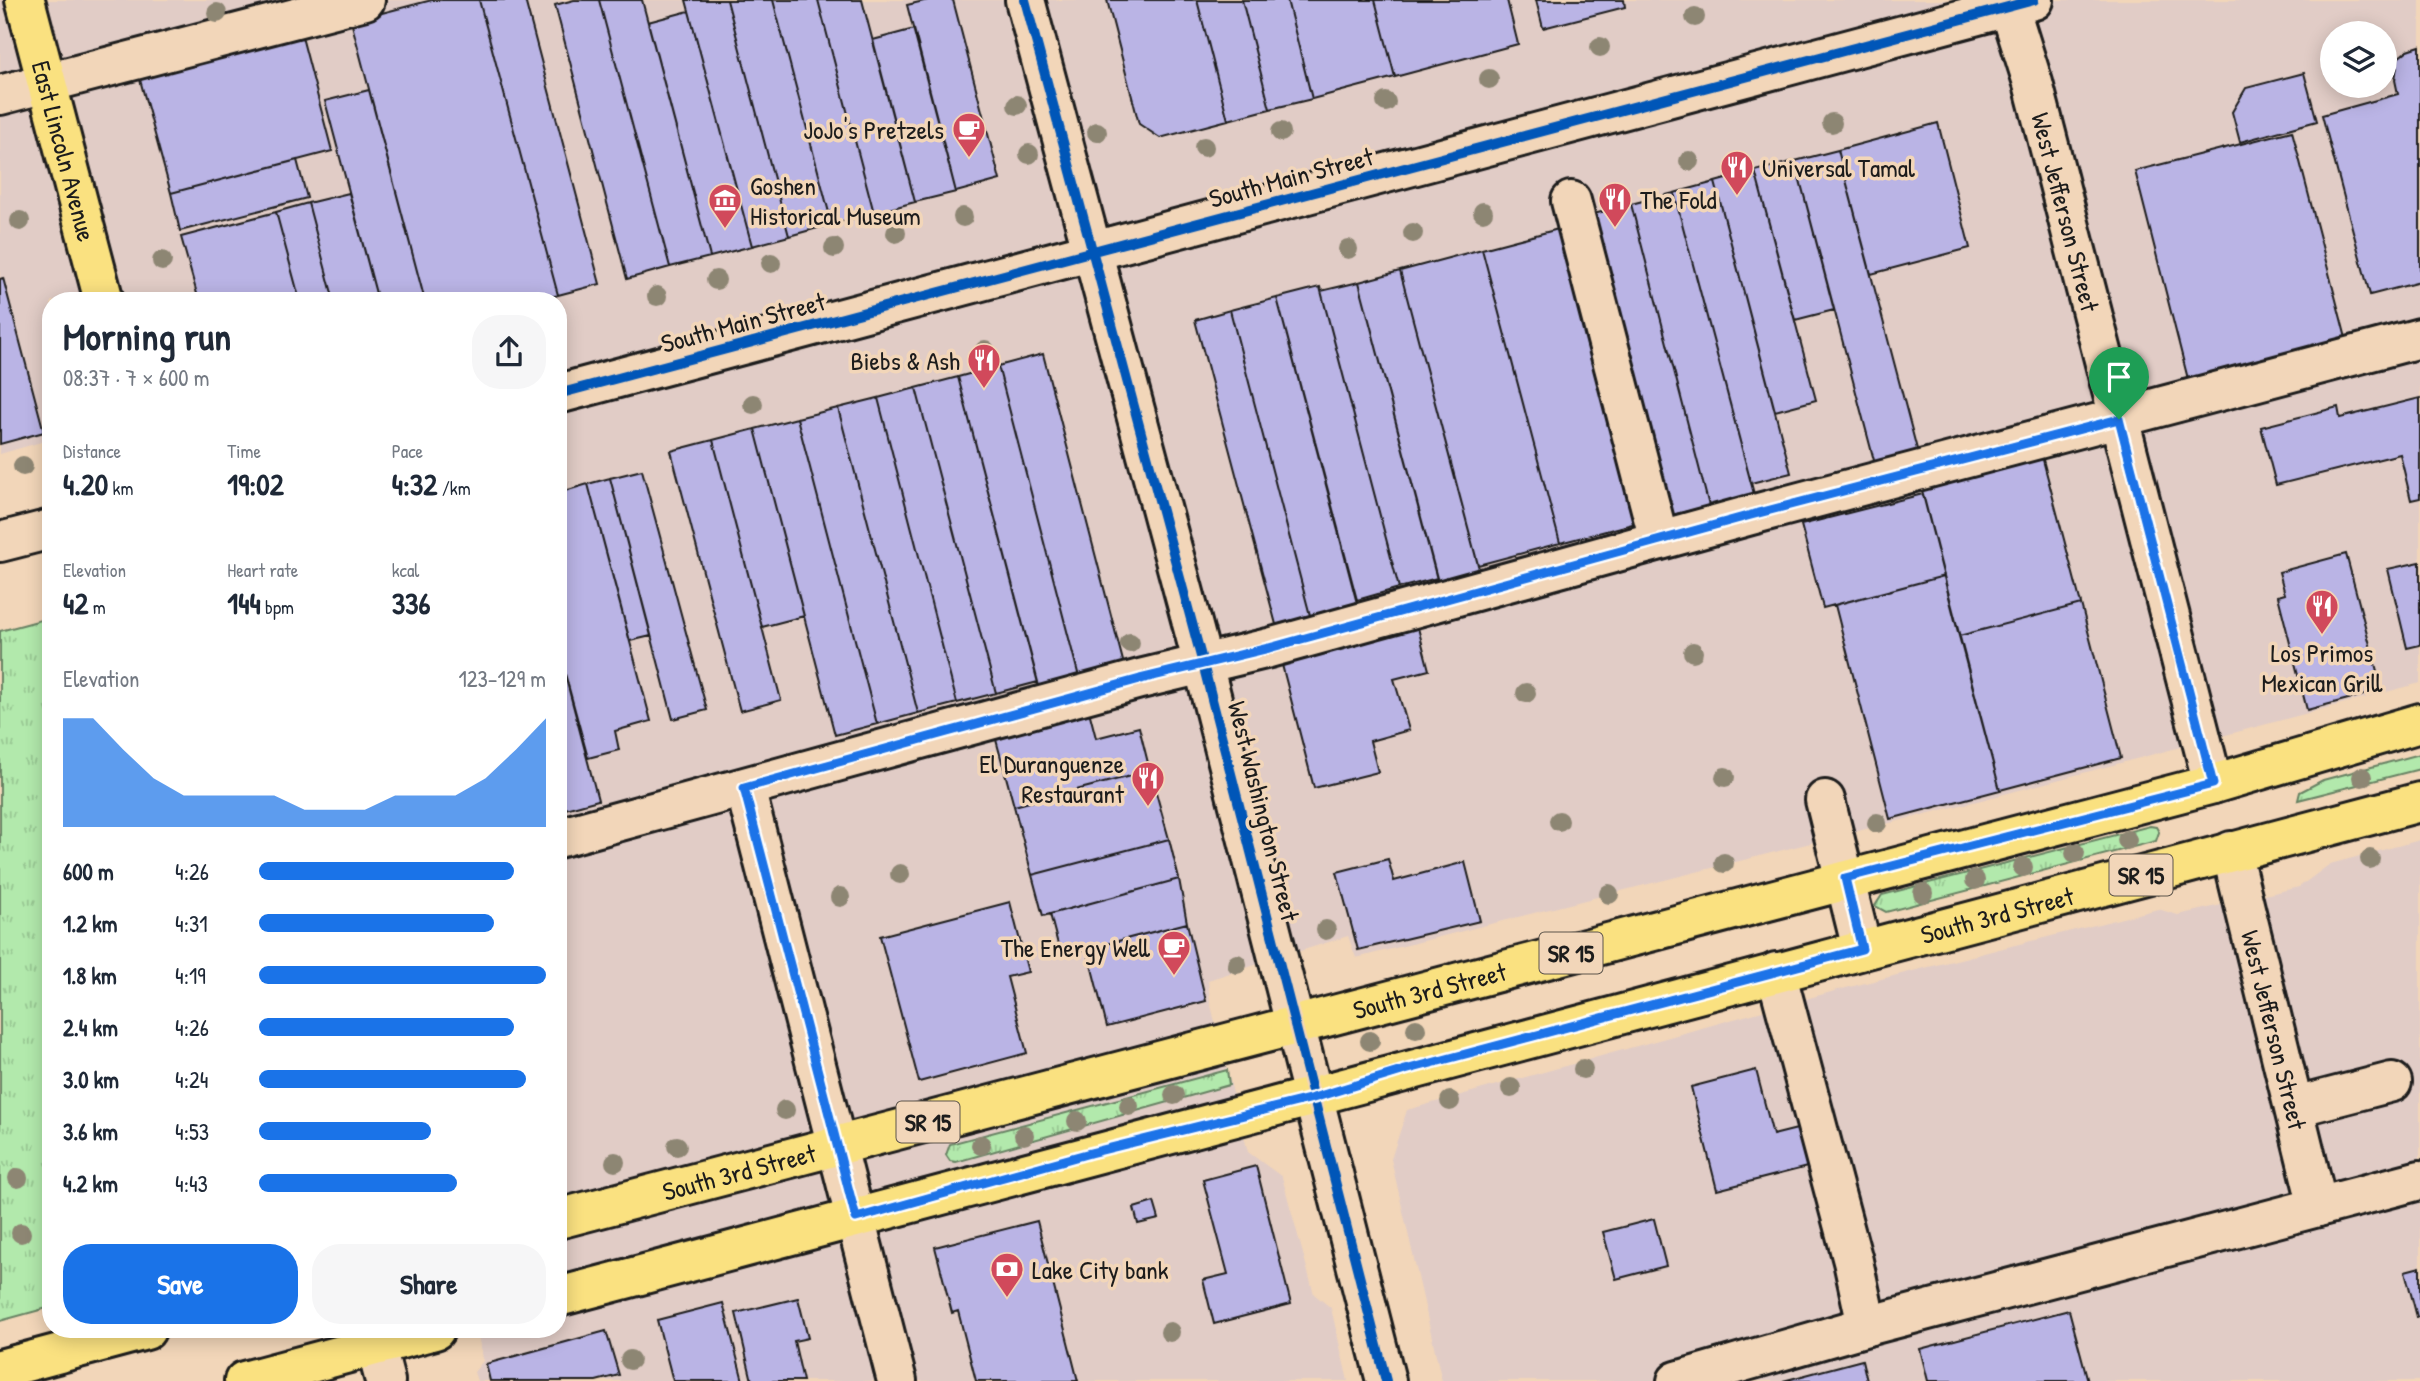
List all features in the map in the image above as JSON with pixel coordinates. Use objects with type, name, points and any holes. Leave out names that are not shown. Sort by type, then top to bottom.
[{"type":"main road","name":"East Lincoln Avenue","points":[[24,0],[102,292]]},
{"type":"main road","name":"South 3rd Street","points":[[567,1217],[1845,878],[2213,784],[2420,723]]},
{"type":"main road","name":"South 3rd Street","points":[[567,1295],[1090,1153],[1313,1098],[1405,1070],[2420,802]]},
{"type":"main road","points":[[0,1369],[116,1338]]},
{"type":"main road","points":[[244,1381],[377,1353],[415,1338]]},
{"type":"street","points":[[0,95],[365,0]]},
{"type":"street","name":"West Washington Street","points":[[1025,0],[1203,664],[1386,1381]]},
{"type":"street","name":"South Main Street","points":[[567,392],[1093,254],[2017,2]]},
{"type":"street","name":"West Jefferson Street","points":[[2017,2],[2033,83],[2213,784]]},
{"type":"street","points":[[1571,201],[1659,540]]},
{"type":"street","points":[[567,836],[1659,540],[2420,338]]},
{"type":"street","points":[[0,542],[42,531]]},
{"type":"street","points":[[744,788],[897,1381]]},
{"type":"street","points":[[1825,800],[1862,949]]},
{"type":"street","name":"West Jefferson Street","points":[[2231,851],[2318,1207]]},
{"type":"street","points":[[1776,972],[1853,1261],[1867,1325]]},
{"type":"street","points":[[2295,1107],[2392,1082]]},
{"type":"street","points":[[1677,1381],[1867,1325],[2420,1180]]},
{"type":"shaded area","points":[[0,0],[2420,0],[2420,683],[1997,796],[1356,958],[1348,936],[1208,980],[1210,1002],[1248,1152],[1282,1177],[1314,1294],[1331,1308],[1348,1381],[477,1381],[474,1372],[483,1361],[479,1338],[567,1338],[567,292],[42,292],[42,442],[0,454]]},
{"type":"shaded area","points":[[2420,840],[2420,1381],[1442,1381],[1391,1159],[1407,1110],[1838,990],[2158,909],[2178,915],[2299,887],[2330,864]]},
{"type":"green space","points":[[42,620],[42,1309],[0,1321],[0,631]]},
{"type":"green space","points":[[2420,754],[2420,769],[2298,800],[2300,792],[2323,780]]},
{"type":"green space","points":[[2150,826],[2156,827],[2159,832],[2156,841],[1886,912],[1875,906],[1882,895]]},
{"type":"green space","points":[[1227,1070],[1229,1085],[956,1162],[950,1161],[946,1155],[950,1144]]},
{"type":"building","points":[[432,0],[479,0],[557,292],[423,292],[351,21]]},
{"type":"building","points":[[479,0],[525,0],[600,284],[567,293],[557,292]]},
{"type":"building","points":[[574,0],[599,0],[670,267],[627,279],[555,5]]},
{"type":"building","points":[[599,0],[642,0],[710,257],[670,267]]},
{"type":"building","points":[[686,0],[727,0],[789,236],[752,246]]},
{"type":"building","points":[[727,0],[773,0],[832,224],[789,236]]},
{"type":"building","points":[[773,0],[818,0],[874,213],[832,224]]},
{"type":"building","points":[[818,0],[862,0],[915,202],[874,213]]},
{"type":"building","points":[[928,0],[953,0],[1000,180],[956,192],[907,5]]},
{"type":"building","points":[[1107,0],[1197,0],[1228,120],[1160,138],[1139,124]]},
{"type":"building","points":[[1197,0],[1242,0],[1270,109],[1228,120]]},
{"type":"building","points":[[1242,0],[1287,0],[1312,99],[1270,109]]},
{"type":"building","points":[[1287,0],[1375,0],[1395,77],[1312,99]]},
{"type":"building","points":[[1375,0],[1507,0],[1518,44],[1395,77]]},
{"type":"building","points":[[1536,0],[1624,0],[1625,7],[1543,28]]},
{"type":"building","points":[[689,11],[752,246],[710,257],[648,22]]},
{"type":"building","points":[[914,29],[956,192],[915,202],[873,40]]},
{"type":"building","points":[[301,33],[332,151],[171,193],[139,76]]},
{"type":"building","points":[[2420,46],[2420,282],[2370,295],[2322,115],[2384,98],[2397,98],[2398,58],[2408,50]]},
{"type":"building","points":[[2304,73],[2317,121],[2240,142],[2232,112],[2246,88]]},
{"type":"building","points":[[369,90],[423,292],[376,292],[325,101]]},
{"type":"building","points":[[1938,123],[1970,248],[1871,274],[1838,150]]},
{"type":"building","points":[[2292,131],[2347,342],[2189,383],[2135,171]]},
{"type":"building","points":[[1838,150],[1919,457],[1876,468],[1795,161]]},
{"type":"building","points":[[297,160],[307,198],[180,231],[171,193]]},
{"type":"building","points":[[1795,161],[1834,310],[1795,320],[1755,171]]},
{"type":"building","points":[[1755,171],[1816,400],[1775,411],[1715,182]]},
{"type":"building","points":[[1715,182],[1791,473],[1751,483],[1674,193]]},
{"type":"building","points":[[349,193],[376,292],[332,292],[308,203]]},
{"type":"building","points":[[1674,193],[1754,494],[1709,506],[1631,204]]},
{"type":"building","points":[[308,203],[332,292],[298,292],[276,212]]},
{"type":"building","points":[[1631,204],[1709,506],[1672,515],[1594,214]]},
{"type":"building","points":[[276,212],[298,292],[196,292],[181,237]]},
{"type":"building","points":[[1566,227],[1644,521],[1560,543],[1482,249]]},
{"type":"building","points":[[1482,249],[1560,543],[1478,565],[1400,271]]},
{"type":"building","points":[[1400,271],[1481,576],[1439,587],[1359,282]]},
{"type":"building","points":[[3,278],[42,433],[0,444],[0,279]]},
{"type":"building","points":[[1359,282],[1437,578],[1399,588],[1321,291]]},
{"type":"building","points":[[1320,287],[1399,588],[1357,600],[1277,298]]},
{"type":"building","points":[[1277,298],[1359,611],[1312,623],[1230,310]]},
{"type":"building","points":[[1230,310],[1312,623],[1278,632],[1195,320]]},
{"type":"building","points":[[1043,354],[1124,665],[1079,677],[998,366]]},
{"type":"building","points":[[998,366],[1079,677],[1039,687],[958,377]]},
{"type":"building","points":[[958,377],[1038,682],[996,693],[916,388]]},
{"type":"building","points":[[916,388],[996,693],[957,703],[878,398]]},
{"type":"building","points":[[878,398],[957,703],[918,713],[838,408]]},
{"type":"building","points":[[2420,398],[2420,498],[2411,500],[2400,454],[2276,485],[2261,427],[2338,407],[2340,418]]},
{"type":"building","points":[[838,408],[918,713],[877,724],[797,418]]},
{"type":"building","points":[[797,418],[877,724],[835,735],[755,429]]},
{"type":"building","points":[[755,429],[804,616],[762,627],[713,440]]},
{"type":"building","points":[[713,440],[781,700],[740,711],[671,451]]},
{"type":"building","points":[[2042,456],[2081,604],[1959,636],[1921,487]]},
{"type":"building","points":[[642,470],[707,710],[673,719],[610,478]]},
{"type":"building","points":[[610,478],[651,636],[630,641],[588,484]]},
{"type":"building","points":[[588,484],[651,721],[615,731],[619,750],[588,758],[567,681],[567,490]]},
{"type":"building","points":[[1923,494],[1944,576],[1823,608],[1801,525]]},
{"type":"building","points":[[2346,554],[2382,690],[2307,710],[2278,596],[2285,594],[2279,572]]},
{"type":"building","points":[[2420,562],[2420,645],[2407,648],[2388,569]]},
{"type":"building","points":[[1944,576],[2000,790],[1890,819],[1835,605]]},
{"type":"building","points":[[2081,604],[2121,758],[2000,790],[1959,636]]},
{"type":"building","points":[[1417,624],[1429,670],[1394,679],[1409,730],[1370,741],[1378,772],[1314,788],[1281,661]]},
{"type":"building","points":[[567,682],[598,800],[567,809]]},
{"type":"building","points":[[1089,711],[1096,738],[1139,727],[1150,771],[1014,806],[995,736]]},
{"type":"building","points":[[1150,771],[1169,839],[1032,875],[1014,806]]},
{"type":"building","points":[[1169,839],[1179,879],[1043,916],[1032,875]]},
{"type":"building","points":[[1388,859],[1394,881],[1465,862],[1480,921],[1358,950],[1337,872]]},
{"type":"building","points":[[1179,879],[1187,923],[1061,956],[1050,914]]},
{"type":"building","points":[[1010,902],[1028,972],[1007,977],[1027,1053],[919,1082],[880,936]]},
{"type":"building","points":[[1187,923],[1206,1001],[1107,1027],[1087,949]]},
{"type":"building","points":[[1756,1070],[1773,1135],[1801,1128],[1811,1166],[1717,1190],[1691,1087]]},
{"type":"building","points":[[1256,1166],[1291,1304],[1214,1324],[1203,1280],[1228,1274],[1203,1180]]},
{"type":"building","points":[[1154,1202],[1159,1219],[1138,1224],[1134,1208]]},
{"type":"building","points":[[1654,1219],[1666,1266],[1616,1279],[1603,1232]]},
{"type":"building","points":[[1037,1221],[1078,1381],[976,1381],[958,1311],[952,1313],[935,1247]]},
{"type":"building","points":[[2420,1267],[2420,1317],[2417,1317],[2405,1271]]},
{"type":"building","points":[[798,1298],[808,1338],[794,1341],[803,1381],[752,1381],[736,1313]]},
{"type":"building","points":[[723,1303],[743,1381],[673,1381],[657,1320]]},
{"type":"building","points":[[2069,1310],[2088,1381],[1928,1381],[1920,1349]]},
{"type":"building","points":[[606,1331],[619,1375],[596,1381],[490,1381],[486,1364]]},
{"type":"building","points":[[1862,1360],[1867,1381],[1783,1381]]},
{"type":"cycle path","points":[[1025,0],[1203,664],[1386,1381]]},
{"type":"cycle path","points":[[567,392],[2034,0]]},
{"type":"place","name":"JoJo's Pretzels","points":[[969,159]]},
{"type":"place","name":"Universal Tamal","points":[[1737,197]]},
{"type":"place","name":"The Fold","points":[[1615,229]]},
{"type":"place","name":"Goshen Historical Museum","points":[[725,230]]},
{"type":"place","name":"Biebs & Ash","points":[[984,390]]},
{"type":"place","name":"Los Primos Mexican Grill","points":[[2322,636]]},
{"type":"place","name":"El Duranguenze Restaurant","points":[[1148,808]]},
{"type":"place","name":"The Energy Well","points":[[1174,977]]},
{"type":"place","name":"Lake City bank","points":[[1007,1299]]},
{"type":"route","points":[[2119,419],[2213,784],[1845,878],[1862,949],[1405,1070],[1313,1098],[1090,1153],[856,1218],[744,788],[1140,679],[1269,648],[1751,515],[2119,419]]}]
